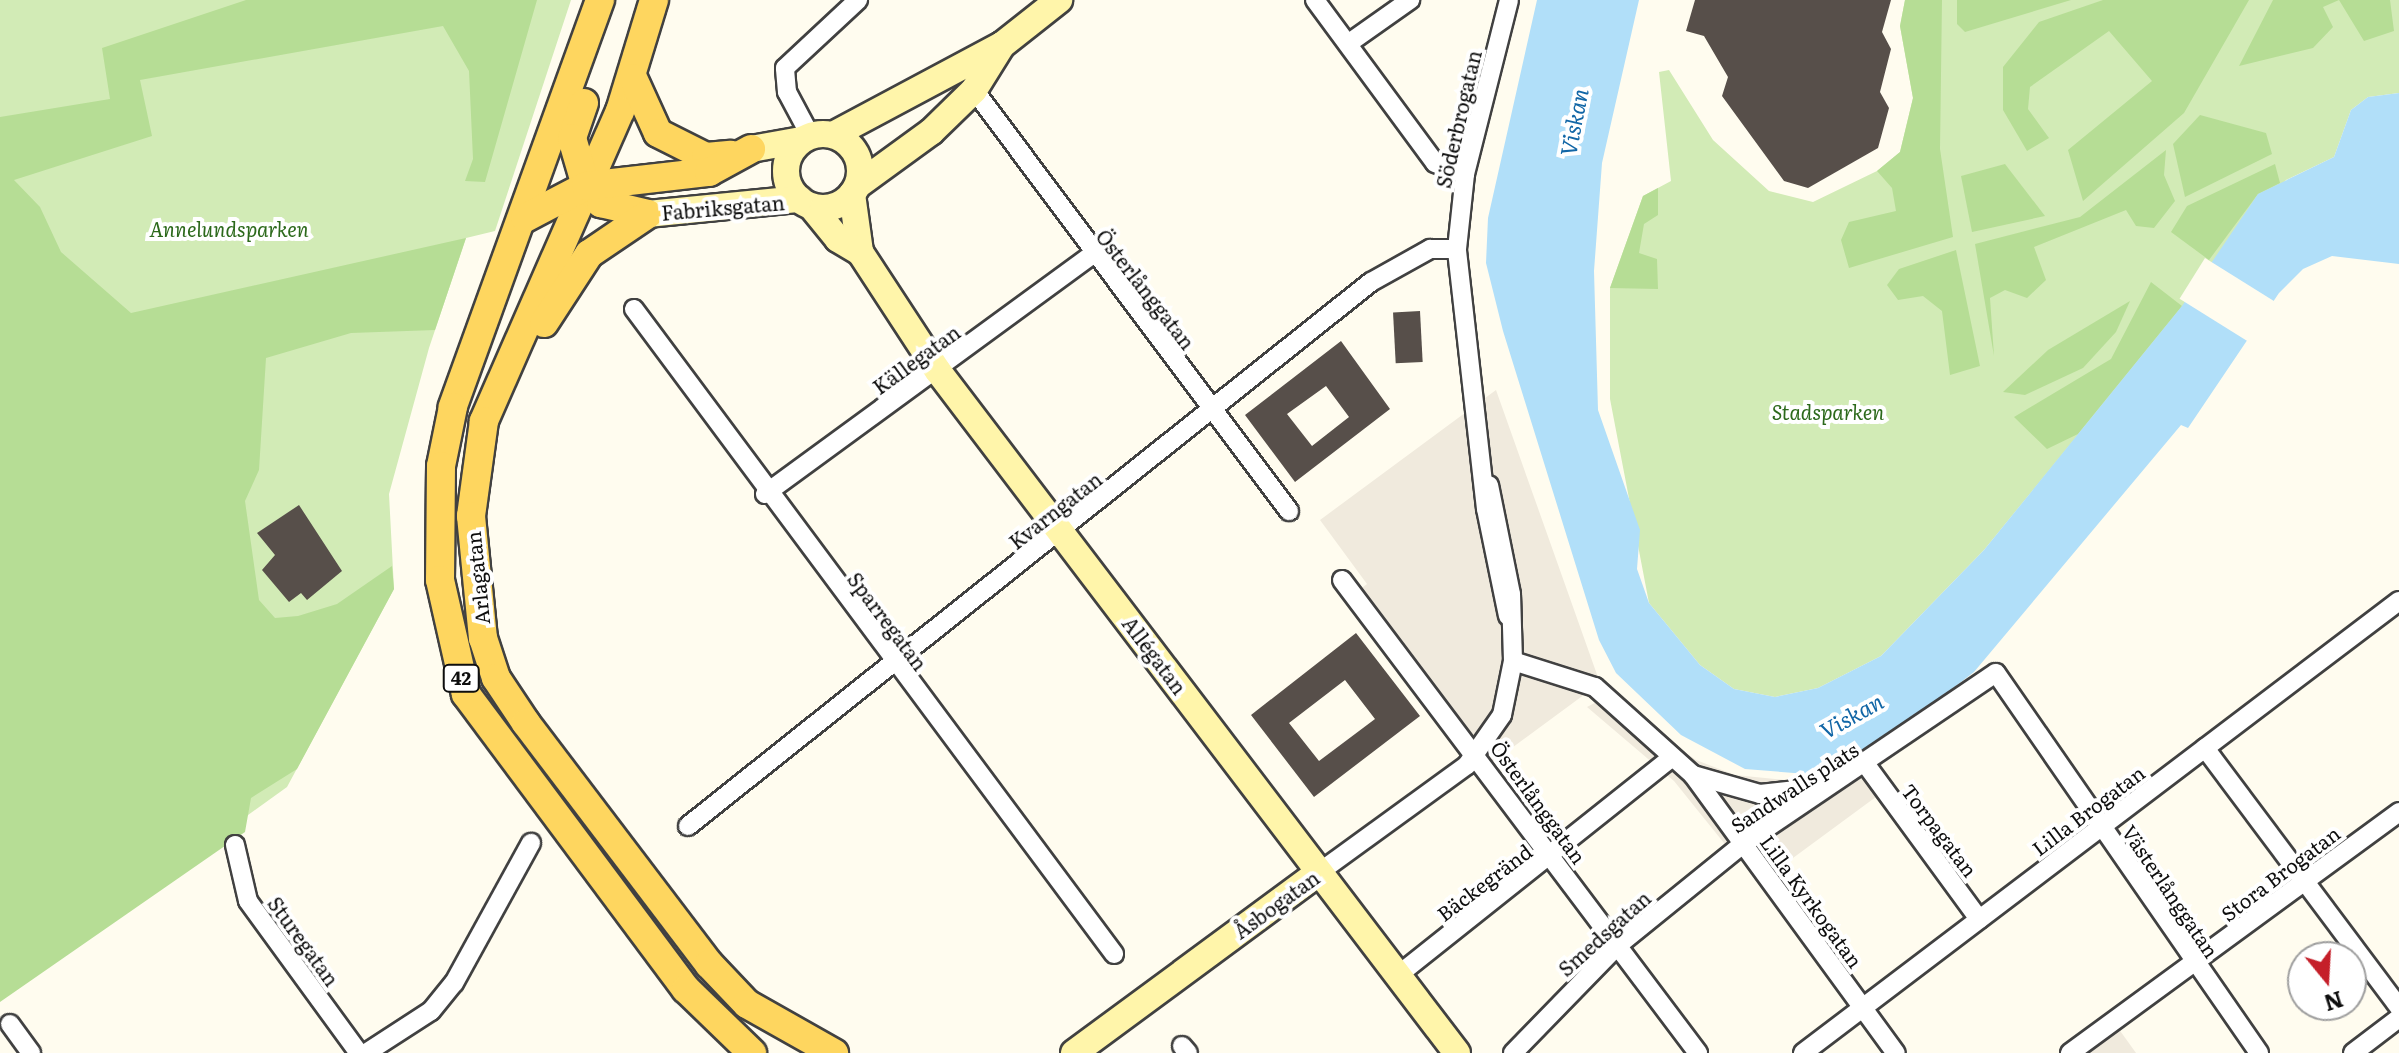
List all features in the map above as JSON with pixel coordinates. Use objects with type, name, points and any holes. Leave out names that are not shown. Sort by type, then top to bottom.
[{"type":"main road","name":"Arlagatan","points":[[654,0],[633,78],[484,421],[471,516],[473,578],[496,678],[709,964],[747,1004],[834,1053]]},
{"type":"main road","name":"Arlagatan","points":[[600,2],[525,218],[453,407],[441,466],[440,580],[451,645],[466,694],[527,782],[686,989],[752,1053]]},
{"type":"main road","points":[[600,2],[601,35],[572,138],[586,186],[601,203],[648,214]]},
{"type":"main road","points":[[633,78],[658,133],[678,148],[706,157],[751,149]]},
{"type":"main road","points":[[525,218],[586,186],[709,172],[751,149]]},
{"type":"main road","points":[[501,382],[589,254],[648,214]]},
{"type":"street","points":[[855,190],[858,155],[815,137],[787,92],[785,68],[858,0]]},
{"type":"street","points":[[751,149],[815,137],[1002,45],[1059,0]]},
{"type":"street","points":[[1315,0],[1435,163],[1465,174]]},
{"type":"street","points":[[1349,43],[1410,0]]},
{"type":"street","name":"Söderbrogatan","points":[[1487,481],[1457,249],[1465,174],[1509,0]]},
{"type":"street","points":[[815,137],[786,169],[806,203],[838,205],[899,160],[974,90],[1002,45]]},
{"type":"street","name":"Österlånggatan","points":[[974,90],[1091,255],[1289,511]]},
{"type":"street","name":"Allégatan","points":[[855,190],[860,252]]},
{"type":"street","name":"Allégatan","points":[[806,203],[838,239],[860,252],[938,371],[1317,874],[1457,1053]]},
{"type":"street","name":"Fabriksgatan","points":[[648,214],[806,203]]},
{"type":"street","name":"Kvarngatan","points":[[688,826],[1215,413],[1371,282],[1430,249],[1457,249]]},
{"type":"street","name":"Källegatan","points":[[765,494],[938,371],[1091,255]]},
{"type":"street","name":"Sparregatan","points":[[634,309],[765,494],[1114,954]]},
{"type":"street","name":"Åsbogatan","points":[[1074,1053],[1476,753],[1502,715],[1513,661],[1508,616],[1498,594],[1487,481]]},
{"type":"street","name":"Österlånggatan","points":[[1342,580],[1476,753],[1698,1053]]},
{"type":"street","name":"Lilla Brogatan","points":[[1803,1053],[2399,601]]},
{"type":"street","points":[[1513,661],[1595,687],[1609,695],[1670,759],[1693,775],[1760,794],[1836,783]]},
{"type":"street","name":"Sandwalls plats","points":[[1738,849],[1836,783],[1867,766],[1996,673]]},
{"type":"street","name":"Västerlånggatan","points":[[1996,673],[2194,965],[2259,1053]]},
{"type":"street","points":[[2205,748],[2309,881],[2399,1007]]},
{"type":"street","name":"Bäckegränd","points":[[1397,976],[1552,857],[1670,759]]},
{"type":"street","name":"Torpagatan","points":[[1867,766],[1979,919]]},
{"type":"street","name":"Lilla Kyrkogatan","points":[[1693,775],[1738,849],[1896,1053]]},
{"type":"street","name":"Stora Brogatan","points":[[2070,1053],[2309,881],[2399,812]]},
{"type":"street","points":[[366,1053],[431,1011],[454,983],[531,843]]},
{"type":"street","name":"Sturegatan","points":[[235,845],[248,901],[359,1053]]},
{"type":"street","name":"Smedsgatan","points":[[1513,1053],[1617,946],[1738,849]]},
{"type":"street","points":[[2353,1053],[2399,1018]]},
{"type":"street","points":[[10,1024],[31,1053]]},
{"type":"green space","name":"Annelundsparken","points":[[0,0],[571,0],[495,231],[466,238],[429,348],[389,494],[394,589],[287,787],[0,994]]},
{"type":"green space","name":"Annelundsparken","points":[[246,0],[537,0],[485,182],[465,181],[473,159],[469,71],[443,26],[140,80],[152,136],[14,180],[40,207],[61,252],[131,313],[466,238],[435,330],[351,333],[266,358],[259,470],[245,501],[259,600],[275,618],[298,616],[337,604],[392,566],[394,589],[297,769],[251,798],[245,832],[0,1002],[0,117],[110,99],[102,48]]},
{"type":"green space","name":"Stadsparken","points":[[1905,0],[2399,0],[2399,93],[2368,97],[2351,110],[2334,157],[2286,180],[1984,550],[1881,656],[1818,688],[1775,697],[1734,689],[1700,665],[1649,603],[1610,399],[1610,288],[1643,196],[1671,181],[1659,72],[1669,70],[1713,140],[1769,191],[1813,202],[1877,171],[1900,152],[1913,98],[1900,26]]},
{"type":"green space","points":[[1905,0],[1942,0],[1940,149],[1953,237],[1849,268],[1841,240],[1849,222],[1896,211],[1892,188],[1877,171],[1900,152],[1913,98],[1900,26]]},
{"type":"green space","points":[[1957,0],[2071,0],[1965,32],[1957,24]]},
{"type":"green space","points":[[2103,0],[2249,0],[2184,113],[2083,201],[2068,150],[2152,81],[2109,31],[2030,87],[2028,109],[2049,138],[2027,151],[2003,110],[2003,67],[2039,22]]},
{"type":"green space","points":[[2273,0],[2339,0],[2323,7],[2333,27],[2313,48],[2239,66]]},
{"type":"green space","points":[[2339,0],[2390,0],[2394,31],[2364,41]]},
{"type":"green space","points":[[2200,115],[2266,133],[2272,154],[2185,197],[2173,144]]},
{"type":"green space","points":[[2166,150],[2164,175],[2175,201],[2154,228],[2136,226],[2126,210],[2034,247],[2046,280],[2027,298],[2005,290],[1990,298],[1994,356],[1975,244],[2080,217]]},
{"type":"green space","points":[[2005,164],[2045,216],[1972,232],[1961,176]]},
{"type":"green space","points":[[2275,164],[2280,183],[2258,194],[2209,260],[2171,232],[2187,206]]},
{"type":"green space","points":[[1658,188],[1658,215],[1644,224],[1639,253],[1657,259],[1658,289],[1610,288],[1643,196]]},
{"type":"green space","points":[[1956,250],[1980,366],[1950,375],[1942,311],[1923,296],[1898,300],[1887,285],[1899,269]]},
{"type":"green space","points":[[2151,282],[2182,306],[2078,434],[2047,449],[2014,417],[2111,359]]},
{"type":"green space","points":[[2130,301],[2116,332],[2083,368],[2025,395],[2003,392],[2048,350]]},
{"type":"shaded area","points":[[1496,390],[1600,683],[1475,775],[1346,600],[1367,584],[1320,520]]},
{"type":"shaded area","points":[[1606,697],[1696,760],[1735,775],[1806,782],[1867,766],[1884,791],[1767,877],[1732,853],[1674,781],[1587,707]]},
{"type":"shaded area","points":[[2113,1021],[2136,1053],[2070,1053]]},
{"type":"water","name":"Viskan","points":[[1537,0],[1639,0],[1602,163],[1594,271],[1598,410],[1640,530],[1637,569],[1649,603],[1700,665],[1734,689],[1775,697],[1818,688],[1881,656],[1984,550],[2182,306],[2258,194],[2334,157],[2351,110],[2368,97],[2399,93],[2399,264],[2332,256],[2303,269],[2279,293],[2188,428],[2181,425],[1974,672],[1879,745],[1835,767],[1807,774],[1745,769],[1681,735],[1616,673],[1599,640],[1503,331],[1486,263],[1488,218]]},
{"type":"pier","points":[[2205,258],[2277,303],[2252,344],[2180,299]]},
{"type":"building","points":[[1695,0],[1891,0],[1882,32],[1891,49],[1880,92],[1889,108],[1878,148],[1808,188],[1784,181],[1722,96],[1728,77],[1704,36],[1686,31]]},
{"type":"building","points":[[1420,311],[1423,362],[1396,363],[1393,312]]},
{"type":"building","points":[[1341,341],[1390,409],[1295,482],[1245,415]],"holes":[[[1326,386],[1349,417],[1312,446],[1287,414]]]},
{"type":"building","points":[[299,505],[342,571],[307,600],[301,593],[289,602],[262,570],[275,555],[257,533]]},
{"type":"building","points":[[1356,633],[1420,716],[1314,797],[1251,715]],"holes":[[[1345,680],[1375,719],[1319,761],[1289,723]]]}]
